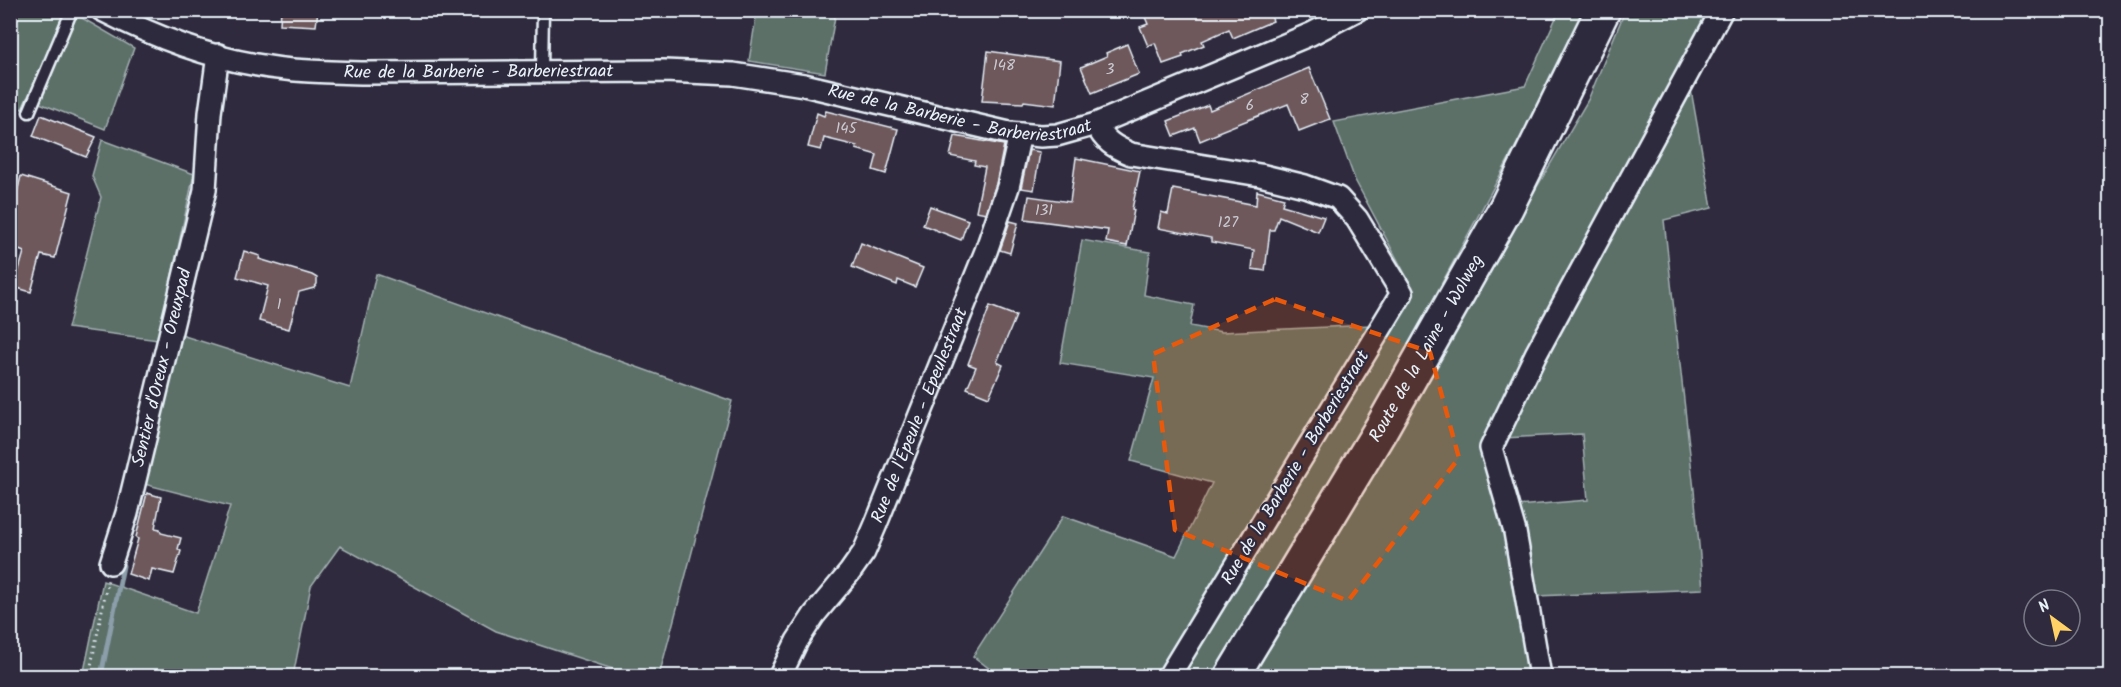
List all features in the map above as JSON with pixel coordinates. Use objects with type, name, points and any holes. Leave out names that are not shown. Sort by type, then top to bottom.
[{"type":"highway","name":"Route de la Laine - Wolweg","points":[[1233,676],[1381,429],[1500,218],[1603,10]]},
{"type":"street","name":"Rue de la Barberie - Barberiestraat","points":[[102,10],[167,41],[257,65],[318,72],[446,74],[664,71],[733,74],[804,85],[1020,134],[1057,135],[1096,124],[1107,141],[1116,148],[1131,154],[1260,175],[1305,186],[1338,198],[1357,219],[1402,293],[1169,676]]},
{"type":"street","points":[[1096,124],[1311,34],[1358,10]]},
{"type":"street","points":[[1540,676],[1515,532],[1491,448],[1536,354],[1722,10]]},
{"type":"street","name":"Sentier d'Oreux - Oreuxpad","points":[[111,563],[128,513],[205,190],[210,113],[218,55]]},
{"type":"street","name":"Rue de l'Épeule - Epeulestraat","points":[[780,676],[797,641],[814,615],[864,552],[986,250],[1008,187],[1020,134]]},
{"type":"lane","points":[[29,112],[72,10]]},
{"type":"lane","points":[[542,72],[543,10]]},
{"type":"path","points":[[89,676],[111,563]]},
{"type":"highlighted area","points":[[1275,299],[1430,352],[1459,458],[1348,601],[1175,530],[1153,354]]},
{"type":"green space","points":[[10,11],[70,11],[134,48],[105,129],[27,98],[22,109],[11,105]]},
{"type":"green space","points":[[757,11],[836,11],[825,73],[749,61]]},
{"type":"green space","points":[[1559,11],[1584,11],[1553,77],[1366,424],[1211,676],[999,676],[973,656],[1063,516],[1176,556],[1212,483],[1131,461],[1154,378],[1060,363],[1082,240],[1150,252],[1144,295],[1194,305],[1190,326],[1222,332],[1394,324],[1412,287],[1355,180],[1334,122],[1525,86]]},
{"type":"green space","points":[[1625,11],[1734,11],[1691,90],[1712,208],[1664,220],[1703,589],[1537,596],[1550,672],[1553,676],[1250,676],[1588,100]],"holes":[[[1582,434],[1588,500],[1504,507],[1481,451],[1503,438]]]},
{"type":"green space","points":[[102,140],[194,174],[158,340],[68,328],[101,197],[92,176]]},
{"type":"green space","points":[[376,274],[732,401],[659,676],[634,676],[496,631],[340,546],[311,586],[293,676],[83,676],[103,581],[196,613],[230,506],[144,484],[178,334],[350,388]]},
{"type":"building","points":[[281,10],[318,10],[316,26],[280,24]]},
{"type":"building","points":[[1142,10],[1269,10],[1273,21],[1233,38],[1229,29],[1202,41],[1204,45],[1182,54],[1183,57],[1163,64],[1155,43],[1148,46],[1140,27],[1148,24]]},
{"type":"building","points":[[1127,44],[1139,74],[1092,93],[1081,67]]},
{"type":"building","points":[[988,51],[1060,61],[1055,105],[1024,101],[1023,103],[982,101]]},
{"type":"building","points":[[1309,68],[1330,119],[1299,131],[1288,104],[1200,141],[1195,128],[1174,136],[1168,121],[1208,105],[1210,110]]},
{"type":"building","points":[[826,111],[898,129],[886,174],[873,170],[877,155],[856,149],[857,146],[824,138],[821,150],[808,147],[817,113],[824,116]]},
{"type":"building","points":[[41,115],[96,137],[86,157],[33,136]]},
{"type":"building","points":[[955,136],[1004,145],[996,184],[986,213],[976,211],[985,167],[974,165],[975,161],[950,156]]},
{"type":"building","points":[[1029,150],[1040,152],[1034,190],[1021,188]]},
{"type":"building","points":[[1076,158],[1140,171],[1127,246],[1106,242],[1108,230],[1025,219],[1029,196],[1070,202]]},
{"type":"building","points":[[21,176],[72,192],[55,258],[41,255],[31,292],[14,287],[24,252],[10,246],[10,222]]},
{"type":"building","points":[[1173,189],[1256,205],[1257,191],[1284,198],[1282,205],[1324,217],[1318,232],[1279,216],[1274,230],[1270,230],[1265,271],[1252,269],[1254,250],[1211,242],[1211,238],[1158,228],[1161,212],[1168,214]]},
{"type":"building","points":[[930,206],[968,220],[961,240],[923,225]]},
{"type":"building","points":[[1010,221],[1018,223],[1010,253],[1000,250]]},
{"type":"building","points":[[861,243],[923,268],[915,287],[898,280],[897,285],[852,267]]},
{"type":"building","points":[[244,251],[260,256],[259,259],[317,278],[314,288],[299,292],[289,329],[259,321],[268,286],[237,277]]},
{"type":"building","points":[[990,306],[1016,316],[997,362],[1003,365],[989,397],[967,388],[976,367],[968,364]]},
{"type":"building","points":[[147,493],[161,497],[155,528],[160,529],[161,533],[181,538],[178,549],[181,551],[174,574],[152,569],[149,581],[128,574]]},
{"type":"waterway","points":[[101,676],[123,566]]}]
